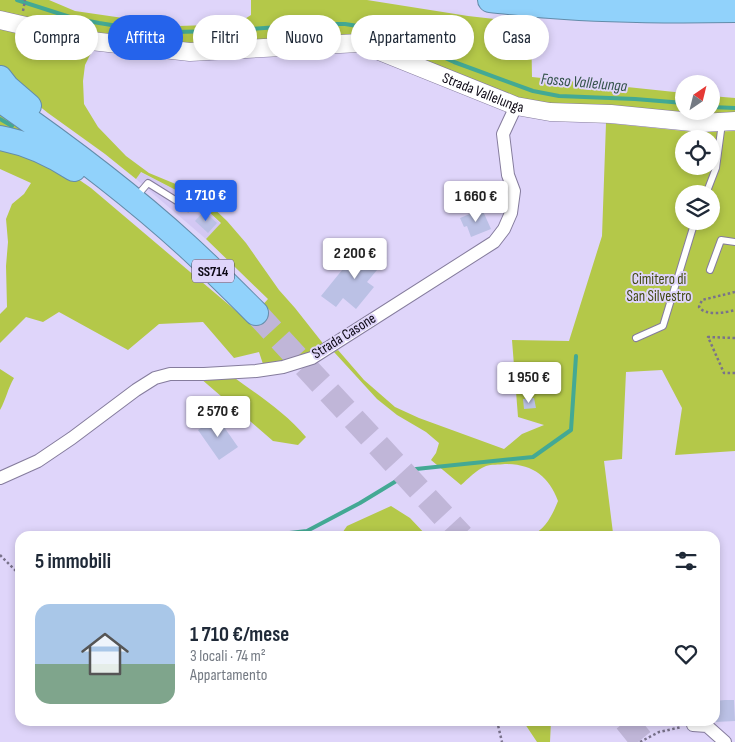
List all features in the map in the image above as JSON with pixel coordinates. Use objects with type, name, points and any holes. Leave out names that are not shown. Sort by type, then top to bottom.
[{"type":"highway","points":[[490,0],[552,6],[622,9],[735,10]]},
{"type":"highway","points":[[0,78],[25,103],[73,140],[82,160]]},
{"type":"highway","name":"SS714","points":[[0,100],[126,195],[186,246],[256,313]]},
{"type":"highway","points":[[0,138],[36,148],[65,163],[104,189],[126,195]]},
{"type":"street","name":"Strada Vallelunga","points":[[0,20],[91,41],[190,52],[359,43],[516,106],[550,112],[611,114],[702,123],[728,122]]},
{"type":"street","name":"Strada Casone","points":[[0,478],[38,461],[155,378],[170,374],[256,371],[283,367],[312,358],[494,242],[504,229],[511,213],[514,191],[508,175],[503,134],[516,106]]},
{"type":"street","points":[[707,726],[726,742]]},
{"type":"lane","points":[[709,185],[728,122]]},
{"type":"lane","points":[[126,195],[148,183],[188,208]]},
{"type":"lane","points":[[636,338],[663,326],[692,230]]},
{"type":"lane","points":[[710,270],[721,240],[735,242]]},
{"type":"path","points":[[22,15],[24,0]]},
{"type":"path","points":[[735,292],[702,300],[699,307],[703,311],[708,312],[735,310]]},
{"type":"path","points":[[735,338],[708,337],[724,373],[735,373]]},
{"type":"path","points":[[0,555],[15,570]]},
{"type":"path","points":[[498,726],[502,742]]},
{"type":"path","points":[[640,742],[659,732],[688,726]]},
{"type":"shaded area","points":[[140,172],[197,201],[221,224],[206,239],[136,179]]},
{"type":"green space","points":[[0,0],[49,0],[75,11],[108,16],[108,35],[98,33],[98,15],[15,15],[15,20],[0,18]]},
{"type":"green space","points":[[251,0],[367,0],[462,15],[351,15],[351,39],[341,40],[341,15],[267,15],[267,42],[257,42],[257,15],[251,15]]},
{"type":"green space","points":[[474,17],[484,18],[484,60],[532,60],[532,77],[675,92],[675,113],[521,103],[412,60],[474,60]]},
{"type":"green space","points":[[183,26],[193,26],[193,44],[183,45]]},
{"type":"green space","points":[[0,28],[15,31],[15,60],[88,60],[83,81],[84,104],[98,127],[126,156],[149,173],[178,185],[207,202],[227,221],[246,243],[279,290],[325,346],[306,357],[264,367],[259,352],[234,358],[203,322],[159,324],[128,350],[59,312],[43,322],[26,317],[0,343],[0,314],[7,307],[6,266],[8,242],[6,219],[12,204],[24,194],[31,183],[0,169],[0,145],[65,170],[91,188],[248,321],[268,299],[206,239],[221,223],[197,201],[141,172],[136,179],[19,90],[0,66]]},
{"type":"green space","points":[[720,97],[735,98],[735,117],[720,116]]},
{"type":"green space","points":[[0,112],[29,134],[0,131]]},
{"type":"green space","name":"Cimitero di San Silvestro","points":[[606,123],[675,130],[675,175],[720,175],[720,131],[735,131],[735,451],[675,455],[682,408],[662,370],[626,372],[622,459],[604,461],[613,531],[538,531],[547,522],[558,501],[544,478],[523,466],[493,465],[479,470],[461,485],[431,460],[436,453],[439,443],[377,399],[334,352],[338,350],[364,380],[395,407],[419,418],[504,449],[522,434],[544,425],[518,417],[512,340],[569,341],[602,236]]},
{"type":"green space","points":[[0,369],[14,378],[0,410]]},
{"type":"green space","points":[[232,376],[280,412],[306,437],[298,445],[273,441],[200,378]]},
{"type":"green space","points":[[391,506],[410,518],[422,531],[344,531],[347,526]]},
{"type":"green space","points":[[526,726],[551,726],[550,742],[537,742]]},
{"type":"building","points":[[482,209],[491,229],[471,237],[467,226],[464,227],[460,218]]},
{"type":"building","points":[[204,211],[217,223],[208,233],[195,221]]},
{"type":"building","points":[[372,245],[387,258],[367,282],[374,287],[356,309],[343,298],[336,307],[321,296],[351,259],[357,263]]},
{"type":"building","points":[[534,398],[536,408],[524,409],[523,399]]},
{"type":"building","points":[[217,417],[238,447],[219,460],[198,430]]},
{"type":"building","points":[[720,700],[734,700],[735,721],[720,722]]},
{"type":"waterway","name":"Fosso Vallelunga","points":[[17,0],[73,18],[124,27],[174,32],[221,31],[320,24],[345,24],[371,28],[396,36],[454,62],[533,91],[559,96],[675,102]]},
{"type":"waterway","name":"Fosso Vallelunga","points":[[720,107],[735,108]]},
{"type":"waterway","points":[[0,119],[12,126]]},
{"type":"waterway","points":[[307,531],[360,503],[416,469],[533,457],[571,430],[576,356]]},
{"type":"tunnel","points":[[256,313],[457,531]]},
{"type":"tunnel","points":[[630,726],[643,742]]}]
